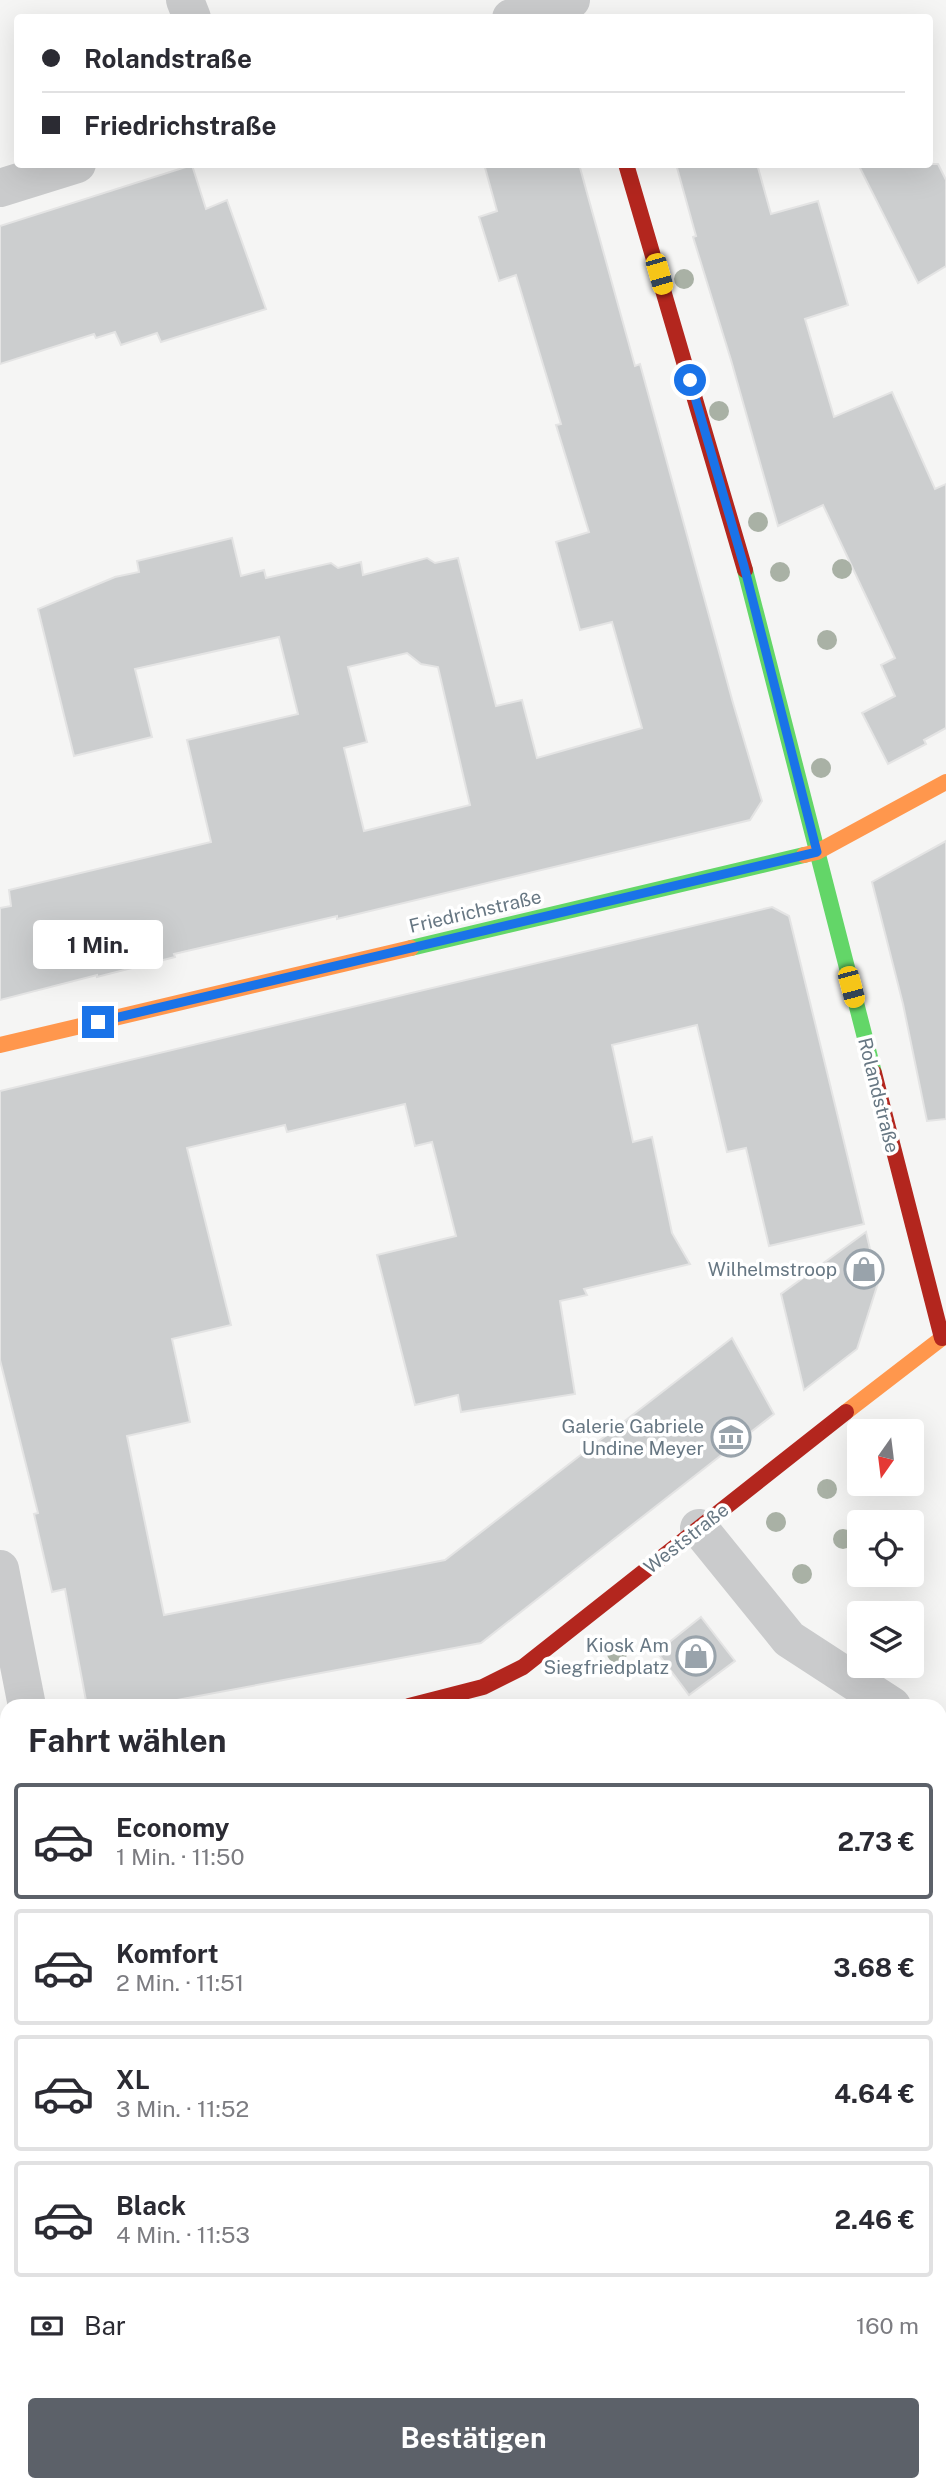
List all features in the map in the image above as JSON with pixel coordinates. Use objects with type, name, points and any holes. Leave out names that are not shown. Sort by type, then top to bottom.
[{"type":"street","points":[[524,14],[571,0]]},
{"type":"street","points":[[0,188],[64,168]]},
{"type":"street","name":"Rolandstraße","points":[[627,168],[744,566],[945,1339]]},
{"type":"street","name":"Friedrichstraße","points":[[0,1045],[817,852],[946,782]]},
{"type":"street","name":"Weststraße","points":[[445,1699],[508,1677],[945,1339]]},
{"type":"street","points":[[699,1528],[789,1639],[881,1699]]},
{"type":"street","points":[[0,1569],[26,1699]]},
{"type":"building","points":[[933,164],[938,164],[946,180],[946,266],[918,283],[860,168],[933,168]]},
{"type":"building","points":[[183,168],[193,168],[206,209],[227,200],[266,309],[161,342],[157,333],[121,345],[115,332],[96,338],[94,334],[0,364],[0,226]]},
{"type":"building","points":[[485,168],[580,168],[635,366],[640,364],[762,801],[750,820],[337,919],[337,916],[174,954],[175,957],[0,1000],[0,908],[11,906],[9,890],[211,842],[187,740],[298,714],[279,637],[135,669],[152,737],[74,756],[38,609],[115,577],[139,572],[137,561],[232,538],[241,576],[264,570],[266,578],[331,563],[338,568],[361,562],[363,575],[427,558],[435,563],[458,558],[496,706],[522,700],[537,758],[642,728],[612,622],[580,630],[556,542],[589,532],[556,425],[561,424],[516,275],[499,281],[479,217],[497,211]],"holes":[[[407,653],[421,664],[438,667],[470,805],[364,831],[344,748],[367,742],[348,667]]]},
{"type":"building","points":[[677,168],[758,168],[771,214],[818,201],[848,305],[805,319],[834,417],[892,392],[935,489],[946,484],[946,728],[924,740],[926,744],[888,764],[862,713],[895,696],[881,665],[895,658],[823,505],[778,526],[693,237],[696,236]]},
{"type":"building","points":[[946,841],[946,1119],[927,1121],[903,1004],[872,882]]},
{"type":"building","points":[[772,907],[789,916],[864,1224],[769,1246],[746,1148],[727,1152],[697,1025],[612,1045],[633,1142],[652,1137],[672,1233],[690,1264],[584,1289],[587,1295],[560,1301],[575,1394],[461,1412],[458,1395],[415,1405],[377,1255],[456,1236],[432,1142],[415,1146],[405,1104],[287,1132],[285,1125],[187,1148],[231,1325],[172,1339],[190,1422],[127,1436],[164,1615],[445,1560],[732,1338],[774,1414],[481,1643],[182,1699],[86,1699],[65,1589],[52,1592],[34,1514],[38,1513],[0,1360],[0,1091]]},
{"type":"building","points":[[866,1232],[878,1283],[857,1349],[804,1390],[781,1294]]},
{"type":"building","name":"Kiosk Am Siegfriedplatz","points":[[701,1617],[735,1661],[689,1695],[657,1652]]},
{"type":"traffic: fast","points":[[745,570],[874,1073]]},
{"type":"traffic: fast","points":[[411,948],[804,855]]},
{"type":"traffic: slow","points":[[804,855],[817,852],[946,782]]},
{"type":"traffic: slow","points":[[0,1045],[411,948]]},
{"type":"traffic: slow","points":[[846,1412],[946,1335]]},
{"type":"traffic: jam","points":[[627,168],[745,570]]},
{"type":"traffic: jam","points":[[874,1073],[942,1338]]},
{"type":"traffic: jam","points":[[436,1699],[483,1687],[523,1667],[846,1412]]},
{"type":"place","name":"Wilhelmstroop","points":[[864,1269]]},
{"type":"place","name":"Galerie Gabriele Undine Meyer","points":[[731,1437]]},
{"type":"place","name":"Kiosk Am Siegfriedplatz","points":[[696,1656]]},
{"type":"route","points":[[98,1022],[817,852],[744,566],[690,380]]}]
